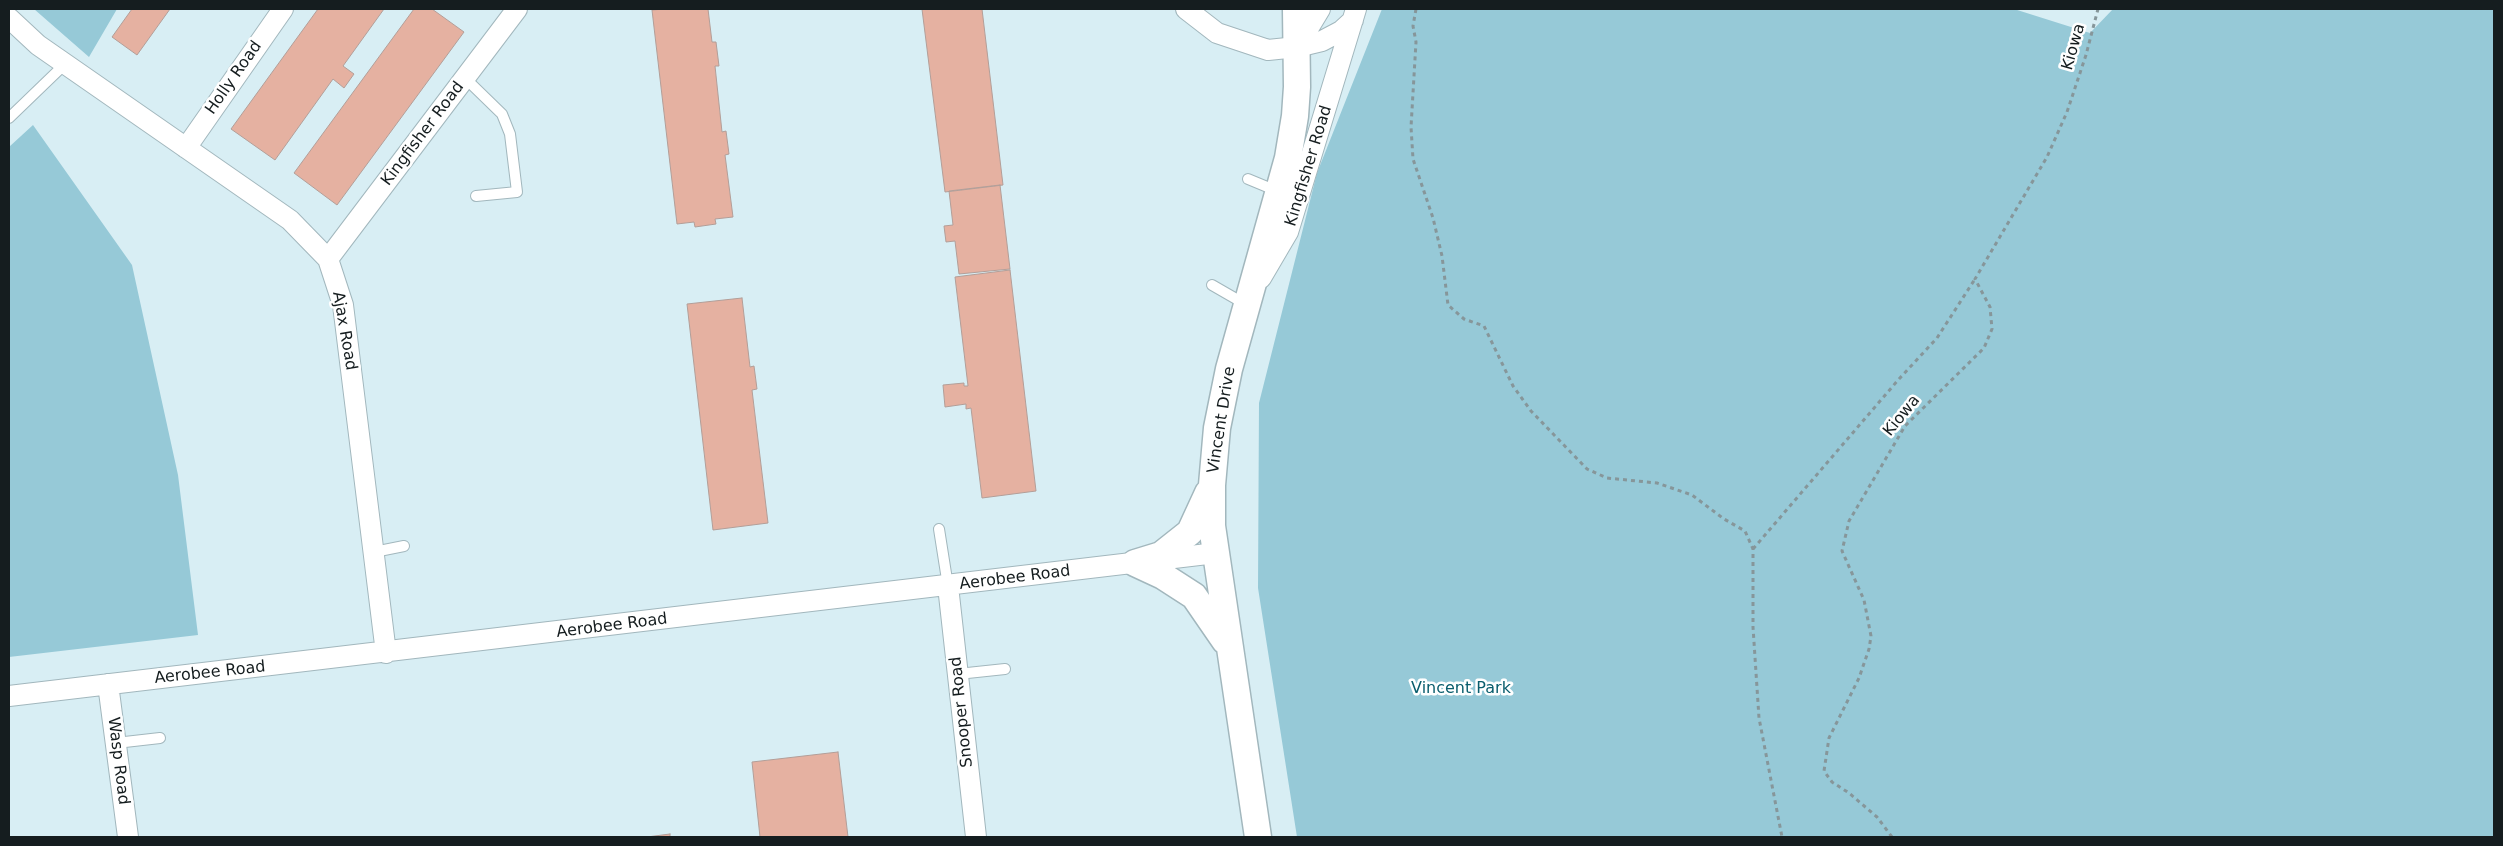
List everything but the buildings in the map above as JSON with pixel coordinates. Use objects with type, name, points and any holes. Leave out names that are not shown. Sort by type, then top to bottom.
[{"type":"street","name":"Holly Road","points":[[186,148],[283,9]]},
{"type":"street","name":"Kingfisher Road","points":[[328,259],[517,9]]},
{"type":"street","name":"Kingfisher Road","points":[[1186,9],[1217,33],[1239,42],[1268,50],[1297,47],[1322,41],[1340,31],[1354,14]]},
{"type":"street","name":"Vincent Drive","points":[[1258,837],[1212,526],[1212,484],[1217,428],[1229,369],[1245,304],[1288,158],[1295,116],[1296,9]]},
{"type":"street","points":[[1297,47],[1320,9]]},
{"type":"street","name":"Kingfisher Road","points":[[1245,304],[1288,232],[1354,14]]},
{"type":"street","name":"Ajax Road","points":[[9,18],[38,45],[290,220],[328,259],[343,305],[386,653]]},
{"type":"street","points":[[1136,563],[1161,555],[1190,532],[1212,484]]},
{"type":"street","name":"Aerobee Road","points":[[9,696],[386,653],[1216,553]]},
{"type":"street","points":[[1136,563],[1164,576],[1194,596],[1229,646]]},
{"type":"street","name":"Snooper Road","points":[[948,586],[976,837]]},
{"type":"street","name":"Wasp Road","points":[[108,684],[128,837]]},
{"type":"lane","points":[[9,118],[65,64]]},
{"type":"lane","points":[[465,78],[502,114],[510,134],[517,192],[476,196]]},
{"type":"lane","points":[[1248,179],[1278,191]]},
{"type":"lane","points":[[1212,285],[1245,304]]},
{"type":"lane","points":[[939,529],[948,586]]},
{"type":"lane","points":[[374,552],[404,546]]},
{"type":"lane","points":[[958,674],[1005,669]]},
{"type":"lane","points":[[116,744],[160,738]]},
{"type":"path","points":[[1416,9],[1413,26],[1416,42],[1411,127],[1413,159],[1433,218],[1442,256],[1448,305],[1464,319],[1484,326],[1513,386],[1531,411],[1587,468],[1607,478],[1657,483],[1692,495],[1724,519],[1745,531],[1753,549],[1753,627],[1758,718],[1782,837]]},
{"type":"path","name":"Kiowa","points":[[1892,837],[1877,817],[1849,793],[1832,782],[1824,771],[1828,738],[1858,678],[1869,649],[1871,636],[1864,600],[1842,551],[1849,522],[1905,426],[1984,348],[1992,329],[1990,307],[1975,279],[2047,157],[2067,112],[2086,55],[2098,9]]},
{"type":"path","points":[[1753,549],[1899,379],[1937,338],[1975,279]]},
{"type":"green space","points":[[34,9],[117,9],[89,57]]},
{"type":"green space","name":"Vincent Park","points":[[1382,9],[2014,9],[2090,33],[2113,9],[2494,9],[2494,837],[1297,837],[1258,588],[1259,403],[1317,173]]},
{"type":"green space","points":[[33,125],[132,265],[178,475],[198,635],[9,657],[9,147]]}]
